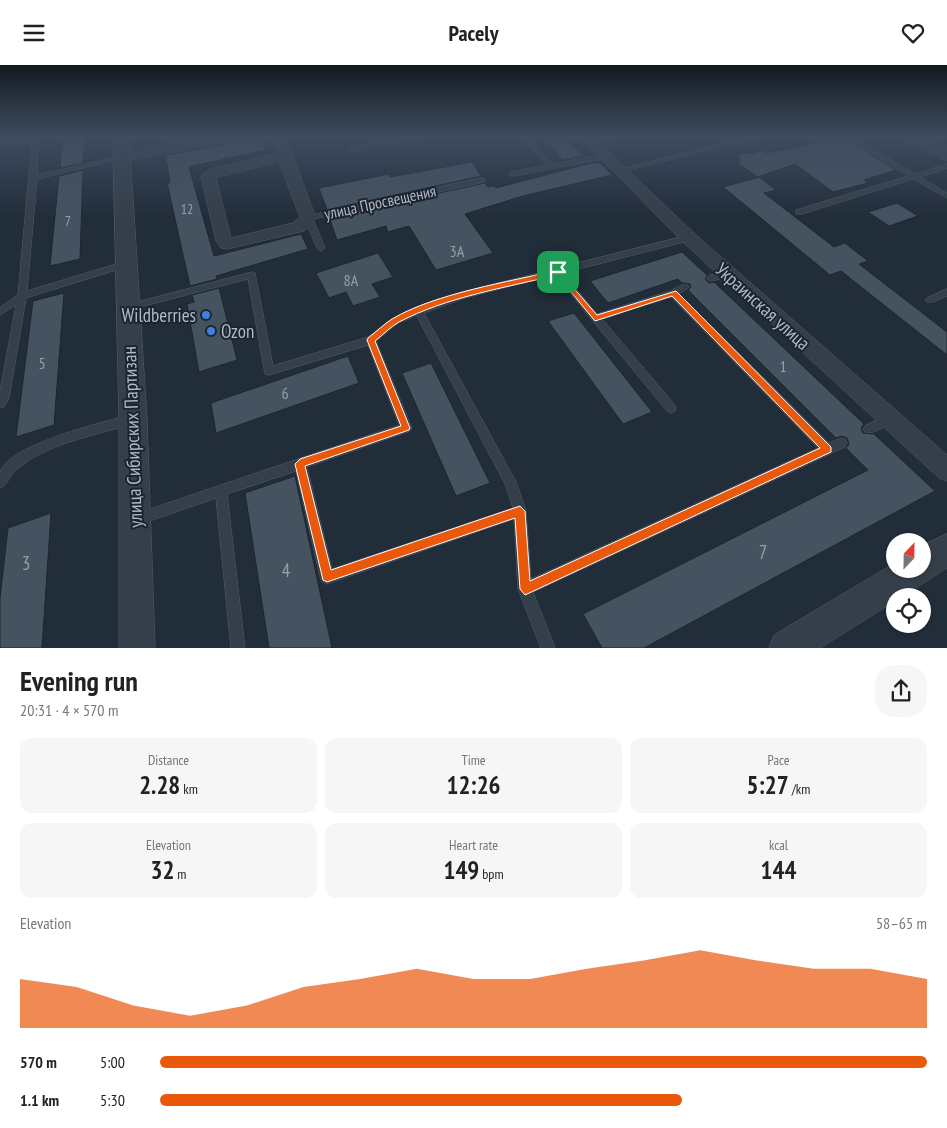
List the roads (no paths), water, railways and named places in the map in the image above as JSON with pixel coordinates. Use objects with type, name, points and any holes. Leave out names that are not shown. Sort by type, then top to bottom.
[{"type":"street","name":"улица Сибирских Партизан","points":[[122,163],[133,419],[137,648]]},
{"type":"street","points":[[256,163],[216,172],[208,176],[224,241],[228,244],[298,227],[308,218],[286,163]]},
{"type":"street","name":"Украинская улица","points":[[614,163],[729,275],[947,470]]},
{"type":"street","points":[[931,559],[947,549]]},
{"type":"street","points":[[788,648],[901,578]]},
{"type":"lane","points":[[0,404],[4,399],[22,296],[34,163]]},
{"type":"lane","points":[[34,178],[76,163]]},
{"type":"lane","points":[[548,163],[552,167]]},
{"type":"lane","points":[[513,174],[571,163]]},
{"type":"lane","points":[[621,170],[648,163]]},
{"type":"lane","points":[[892,163],[947,196]]},
{"type":"lane","points":[[799,213],[947,166]]},
{"type":"lane","name":"улица Просвещения","points":[[308,218],[481,180]]},
{"type":"lane","points":[[308,218],[321,248]]},
{"type":"lane","points":[[132,305],[252,275],[269,371],[370,340],[395,321],[418,310],[463,295],[689,238]]},
{"type":"lane","points":[[0,312],[22,296],[126,264]]},
{"type":"lane","points":[[558,272],[671,408]]},
{"type":"lane","points":[[710,278],[729,275]]},
{"type":"lane","points":[[595,318],[673,293],[685,287]]},
{"type":"lane","points":[[930,301],[947,292]]},
{"type":"lane","points":[[673,293],[827,449]]},
{"type":"lane","points":[[418,310],[510,482],[520,511],[525,589],[548,648]]},
{"type":"lane","points":[[135,520],[406,428],[370,340]]},
{"type":"lane","points":[[0,481],[9,466],[22,456],[60,441],[133,419]]},
{"type":"lane","points":[[869,429],[889,419]]},
{"type":"lane","points":[[525,589],[840,443]]},
{"type":"lane","points":[[300,464],[327,577],[520,511]]},
{"type":"lane","points":[[221,491],[238,648]]},
{"type":"place","name":"Wildberries","points":[[206,315]]},
{"type":"place","name":"Ozon","points":[[211,331]]}]
